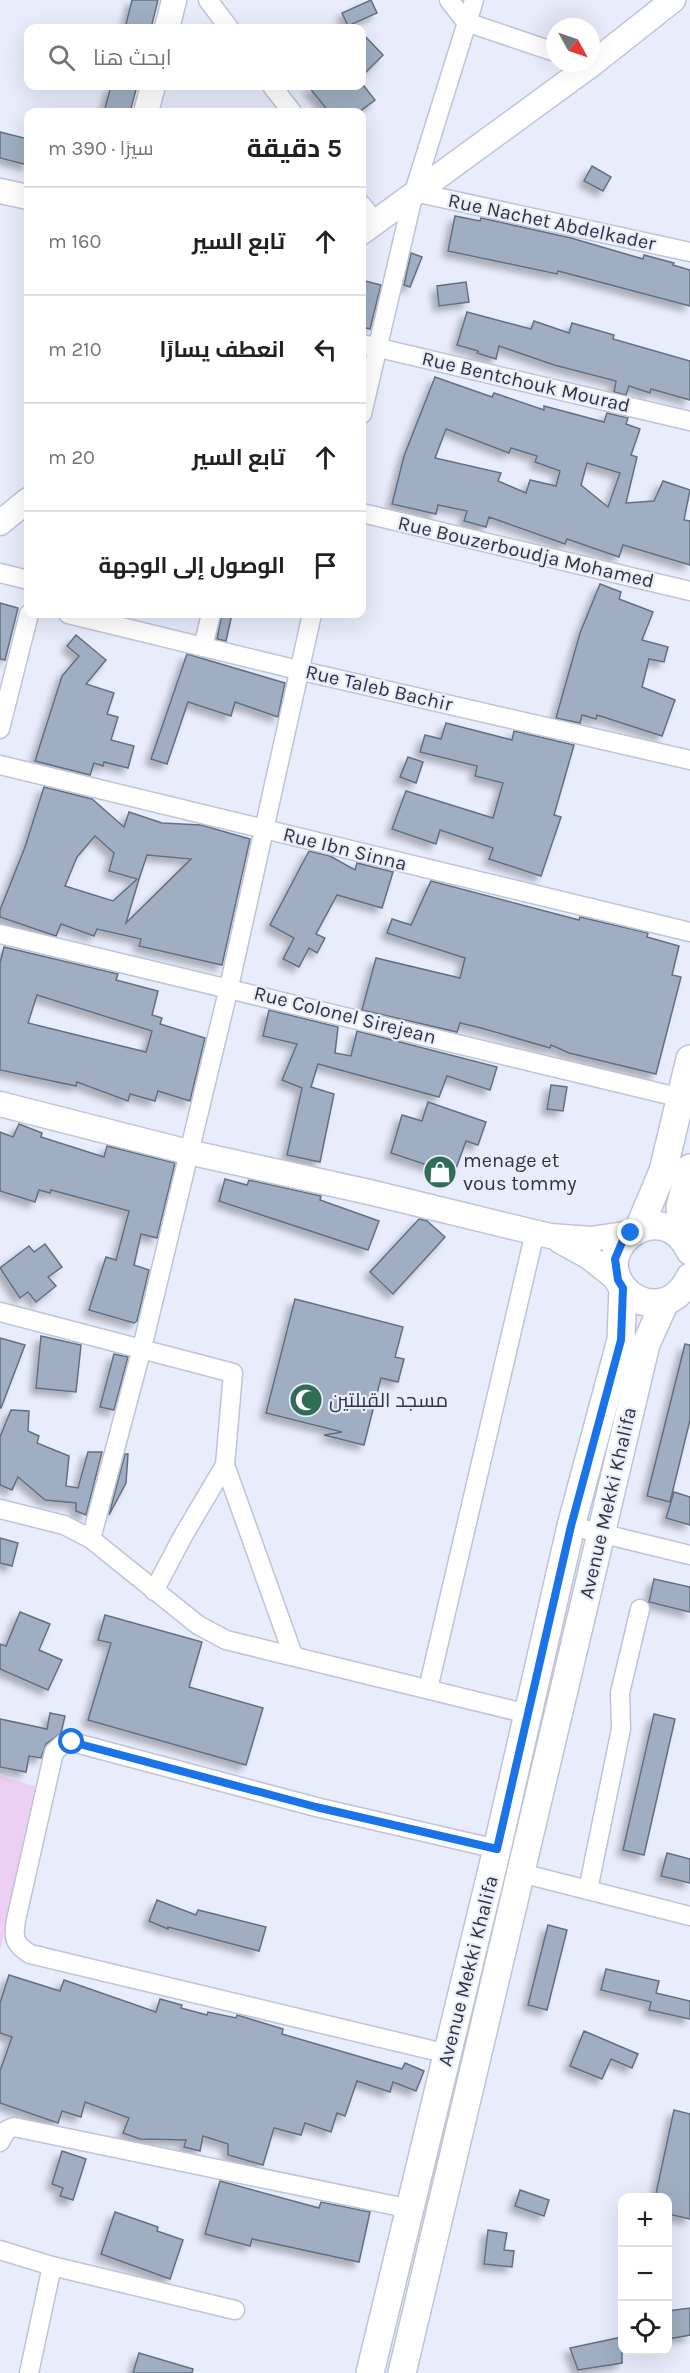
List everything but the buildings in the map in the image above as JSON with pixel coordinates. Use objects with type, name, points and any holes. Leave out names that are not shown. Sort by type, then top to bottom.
[{"type":"main road","points":[[168,24],[174,0]]},
{"type":"main road","points":[[600,56],[673,0]]},
{"type":"main road","points":[[366,219],[414,192],[579,72]]},
{"type":"main road","points":[[147,108],[152,90]]},
{"type":"main road","points":[[0,191],[24,196]]},
{"type":"main road","points":[[0,523],[24,503]]},
{"type":"main road","points":[[635,1231],[663,1171],[685,1098],[690,1059]]},
{"type":"main road","points":[[0,1104],[188,1152],[543,1234],[591,1239],[635,1231],[648,1226],[668,1228],[687,1245]]},
{"type":"main road","points":[[687,1245],[680,1207],[690,1168]]},
{"type":"main road","name":"Avenue Mekki Khalifa","points":[[370,2373],[497,1849],[571,1526],[621,1340],[621,1284],[615,1259],[623,1240],[635,1231]]},
{"type":"main road","points":[[543,1234],[589,1257],[638,1300],[646,1302],[681,1291]]},
{"type":"main road","name":"Avenue Mekki Khalifa","points":[[402,2373],[646,1344],[681,1291]]},
{"type":"street","points":[[208,0],[226,24]]},
{"type":"street","points":[[449,0],[466,22],[546,48]]},
{"type":"street","points":[[366,380],[370,346],[414,192],[474,1]]},
{"type":"street","points":[[275,90],[289,108]]},
{"type":"street","name":"Rue Nachet Abdelkader","points":[[414,192],[690,252]]},
{"type":"street","name":"Rue Bentchouk Mourad","points":[[370,346],[690,421]]},
{"type":"street","name":"Rue Bouzerboudja Mohamed","points":[[366,514],[690,591]]},
{"type":"street","points":[[0,573],[24,579]]},
{"type":"street","points":[[0,729],[28,618]]},
{"type":"street","name":"Rue Taleb Bachir","points":[[104,618],[122,620],[203,647],[690,760]]},
{"type":"street","points":[[203,647],[210,618]]},
{"type":"street","points":[[91,1539],[142,1348],[229,987],[266,830],[298,670],[311,618]]},
{"type":"street","name":"Rue Ibn Sinna","points":[[0,765],[690,932]]},
{"type":"street","name":"Rue Colonel Sirejean","points":[[0,934],[685,1098]]},
{"type":"street","points":[[428,1689],[543,1234]]},
{"type":"street","points":[[0,1312],[233,1372],[225,1465],[154,1591]]},
{"type":"street","points":[[225,1465],[293,1655]]},
{"type":"street","points":[[0,1509],[64,1525],[91,1539],[198,1625],[226,1640],[528,1714]]},
{"type":"street","points":[[571,1526],[690,1555]]},
{"type":"street","points":[[588,1890],[621,1729],[620,1693],[640,1609]]},
{"type":"street","points":[[448,2054],[30,1954],[17,1946],[13,1936],[16,1920],[54,1752],[63,1744],[72,1742],[316,1807],[497,1849]]},
{"type":"street","points":[[521,1873],[690,1916]]},
{"type":"street","points":[[0,2142],[7,2130],[14,2127],[411,2209]]},
{"type":"street","points":[[0,2250],[52,2266],[236,2310]]},
{"type":"street","points":[[29,2373],[52,2266]]},
{"type":"shaded area","points":[[0,1776],[41,1788],[0,1950]]},
{"type":"place","name":"menage et vous tommy","points":[[440,1172]]},
{"type":"place","name":"مسجد القبلتين","points":[[306,1400]]},
{"type":"route","points":[[72,1742],[316,1807],[497,1849],[571,1526],[621,1340],[623,1288],[615,1270],[615,1259],[623,1240],[631,1233]]}]
